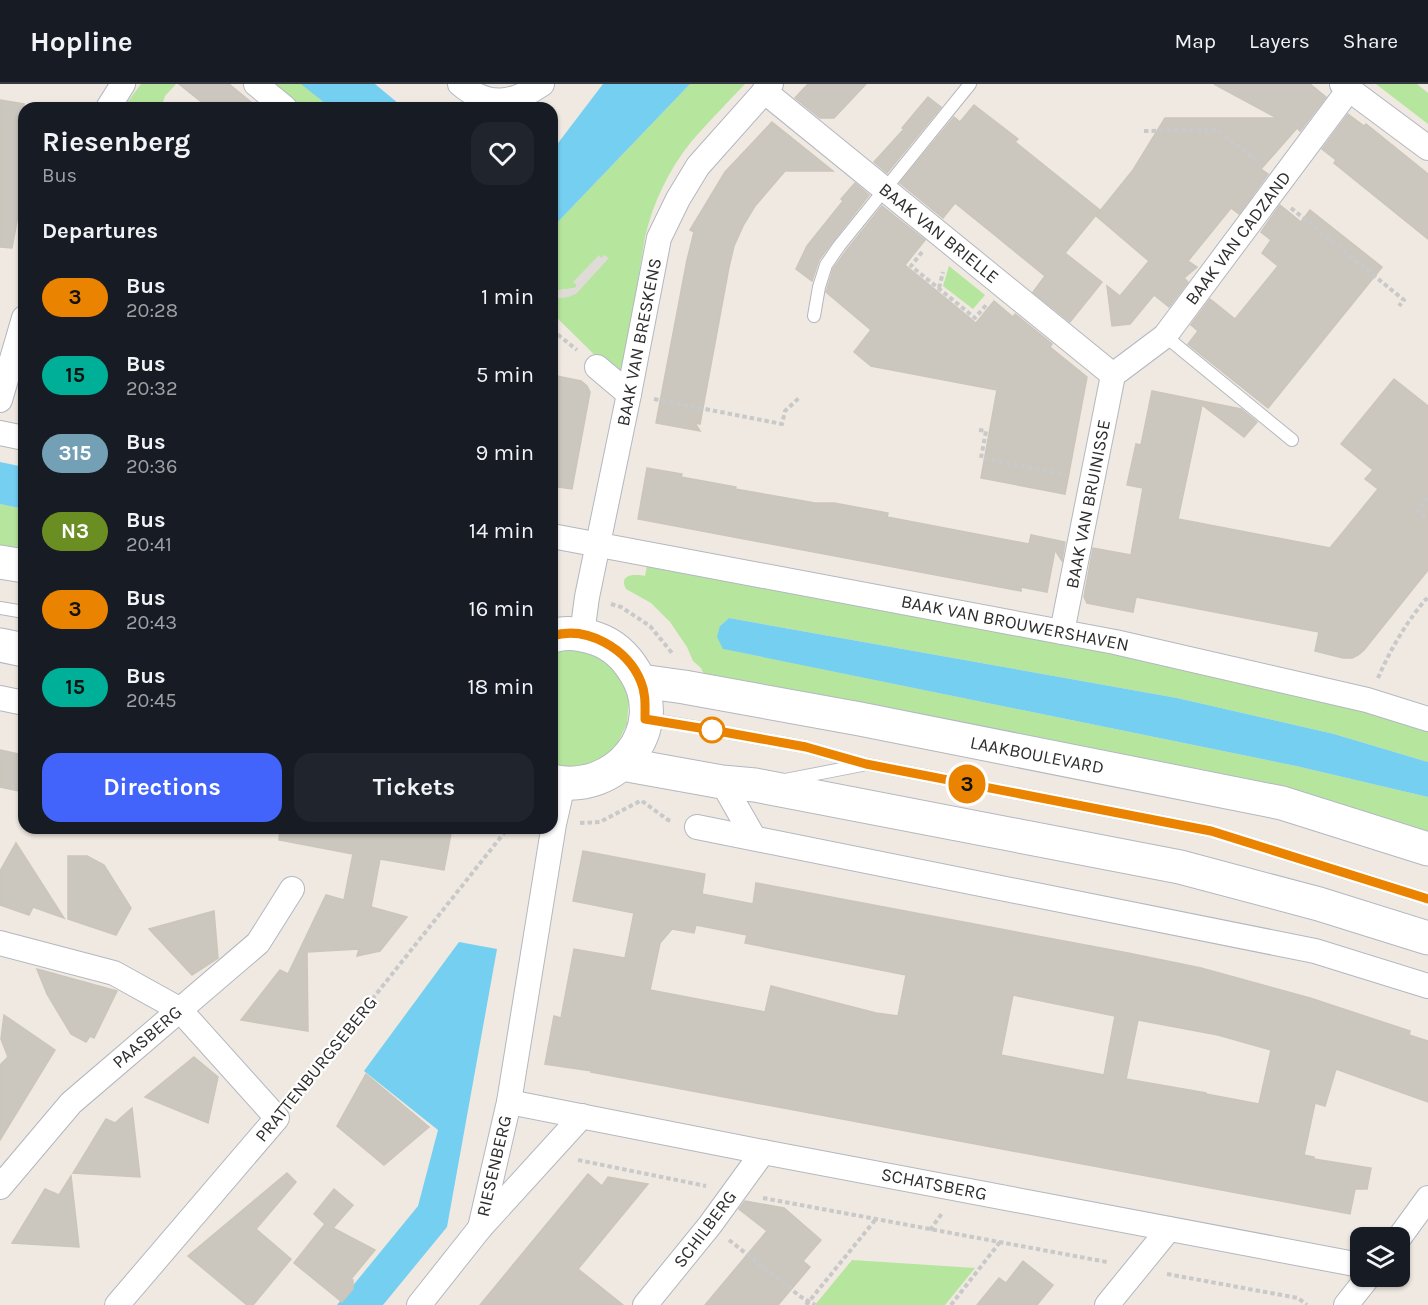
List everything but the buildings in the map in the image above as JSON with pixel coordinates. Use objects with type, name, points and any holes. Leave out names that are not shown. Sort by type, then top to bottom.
[{"type":"main road","points":[[0,562],[18,565]]},
{"type":"main road","points":[[558,782],[579,784],[609,774],[633,751],[641,735],[645,719],[645,700],[641,681],[627,659],[607,643],[567,635]]},
{"type":"main road","points":[[0,645],[18,649]]},
{"type":"main road","name":"LAAKBOULEVARD","points":[[641,681],[849,717],[1282,803],[1428,849]]},
{"type":"main road","points":[[622,764],[722,782],[755,785],[1180,867],[1319,904],[1428,938]]},
{"type":"street","points":[[112,102],[123,84]]},
{"type":"street","points":[[256,84],[278,102]]},
{"type":"street","points":[[460,84],[471,93],[491,100],[512,100],[529,93],[542,84]]},
{"type":"street","points":[[1346,86],[1428,148]]},
{"type":"street","name":"BAAK VAN CADZAND","points":[[1113,375],[1165,336],[1276,186],[1346,86]]},
{"type":"street","name":"BAAK VAN BRIELLE","points":[[767,88],[885,190],[1113,375]]},
{"type":"street","name":"BAAK VAN BRESKENS","points":[[567,635],[587,597],[659,238],[678,199],[698,166],[767,88]]},
{"type":"street","points":[[0,400],[18,338]]},
{"type":"street","points":[[597,367],[629,394]]},
{"type":"street","name":"BAAK VAN BRUINISSE","points":[[1062,632],[1113,375]]},
{"type":"street","points":[[0,433],[18,437]]},
{"type":"street","name":"BAAK VAN BROUWERSHAVEN","points":[[558,537],[1115,642],[1367,700],[1428,719]]},
{"type":"street","points":[[0,698],[18,702]]},
{"type":"street","points":[[722,782],[754,838]]},
{"type":"street","points":[[696,827],[1316,951],[1428,986]]},
{"type":"street","name":"RIESENBERG","points":[[480,1228],[509,1102],[552,834]]},
{"type":"street","name":"PAASBERG","points":[[0,1187],[71,1102],[258,943],[292,889]]},
{"type":"street","points":[[0,943],[114,973],[179,1010],[277,1119]]},
{"type":"street","name":"SCHATSBERG","points":[[509,1102],[1350,1263]]},
{"type":"street","name":"RIESENBERG","points":[[419,1305],[480,1228],[582,1116]]},
{"type":"street","name":"PRATTENBURGSEBERG","points":[[117,1305],[277,1119]]},
{"type":"street","name":"SCHILBERG","points":[[645,1305],[710,1225],[763,1152]]},
{"type":"street","points":[[1407,1227],[1428,1198]]},
{"type":"street","points":[[1107,1305],[1169,1229]]},
{"type":"street","points":[[1346,1305],[1360,1287]]},
{"type":"lane","points":[[814,316],[826,264],[970,84]]},
{"type":"lane","points":[[1165,336],[1292,440]]},
{"type":"lane","points":[[0,608],[18,611]]},
{"type":"lane","points":[[645,719],[806,747],[866,764],[1211,831],[1428,899]]},
{"type":"lane","points":[[755,785],[866,764]]},
{"type":"path","points":[[1144,131],[1217,130],[1404,300],[1399,306]]},
{"type":"path","points":[[558,335],[597,367]]},
{"type":"path","points":[[629,394],[782,424],[785,411],[799,398]]},
{"type":"path","points":[[979,430],[986,431],[981,458],[1093,480]]},
{"type":"path","points":[[1428,498],[1418,511],[1428,519]]},
{"type":"path","points":[[1367,700],[1383,665],[1416,610],[1428,597]]},
{"type":"path","points":[[642,800],[668,820],[696,827]]},
{"type":"path","name":"PRATTENBURGSEBERG","points":[[277,1119],[503,834]]},
{"type":"path","points":[[548,1154],[733,1192],[1298,1298],[1307,1305]]},
{"type":"path","points":[[807,1303],[876,1219]]},
{"type":"path","points":[[710,1225],[807,1303],[815,1305]]},
{"type":"path","points":[[951,1305],[1000,1242]]},
{"type":"green space","points":[[141,84],[176,84],[165,96],[163,102],[128,102]]},
{"type":"green space","points":[[270,84],[302,84],[324,102],[292,102]]},
{"type":"green space","points":[[690,84],[745,84],[683,152],[657,199],[645,237],[622,370],[608,368],[558,319],[558,298],[568,297],[601,258],[599,256],[574,282],[577,285],[575,288],[558,290],[558,222]]},
{"type":"green space","points":[[1376,84],[1417,84],[1428,93],[1428,124]]},
{"type":"green space","points":[[949,266],[985,295],[973,309],[943,286]]},
{"type":"green space","points":[[0,504],[18,508],[18,549],[0,545]]},
{"type":"green space","points":[[647,565],[1121,655],[1363,709],[1428,731],[1428,762],[1334,734],[1177,698],[729,618],[720,626],[724,649],[1296,766],[1428,797],[1428,836],[708,682],[670,622],[651,603],[626,589],[624,580],[632,575],[645,576]]},
{"type":"green space","points":[[579,650],[602,658],[620,676],[629,699],[627,724],[616,746],[597,762],[573,768],[558,766],[558,652]]},
{"type":"green space","points":[[852,1260],[975,1268],[945,1305],[815,1305]]},
{"type":"shaded area","points":[[599,255],[601,258],[604,255],[609,258],[576,294],[558,298],[558,290],[575,288],[577,285],[573,282]]},
{"type":"water","points":[[301,84],[375,84],[397,102],[324,102]]},
{"type":"water","points":[[603,84],[690,84],[558,222],[558,143]]},
{"type":"water","points":[[0,462],[18,466],[18,508],[0,504]]},
{"type":"water","points":[[729,618],[1177,698],[1334,734],[1428,762],[1428,797],[1296,766],[723,649],[717,637],[720,626]]},
{"type":"water","points":[[459,942],[497,949],[447,1227],[383,1305],[337,1305],[418,1206],[438,1130],[364,1071]]},
{"type":"bus line","name":"3","points":[[558,634],[582,634],[607,643],[627,659],[641,681],[645,700],[645,719],[806,747],[866,764],[1211,831],[1428,899]]}]
